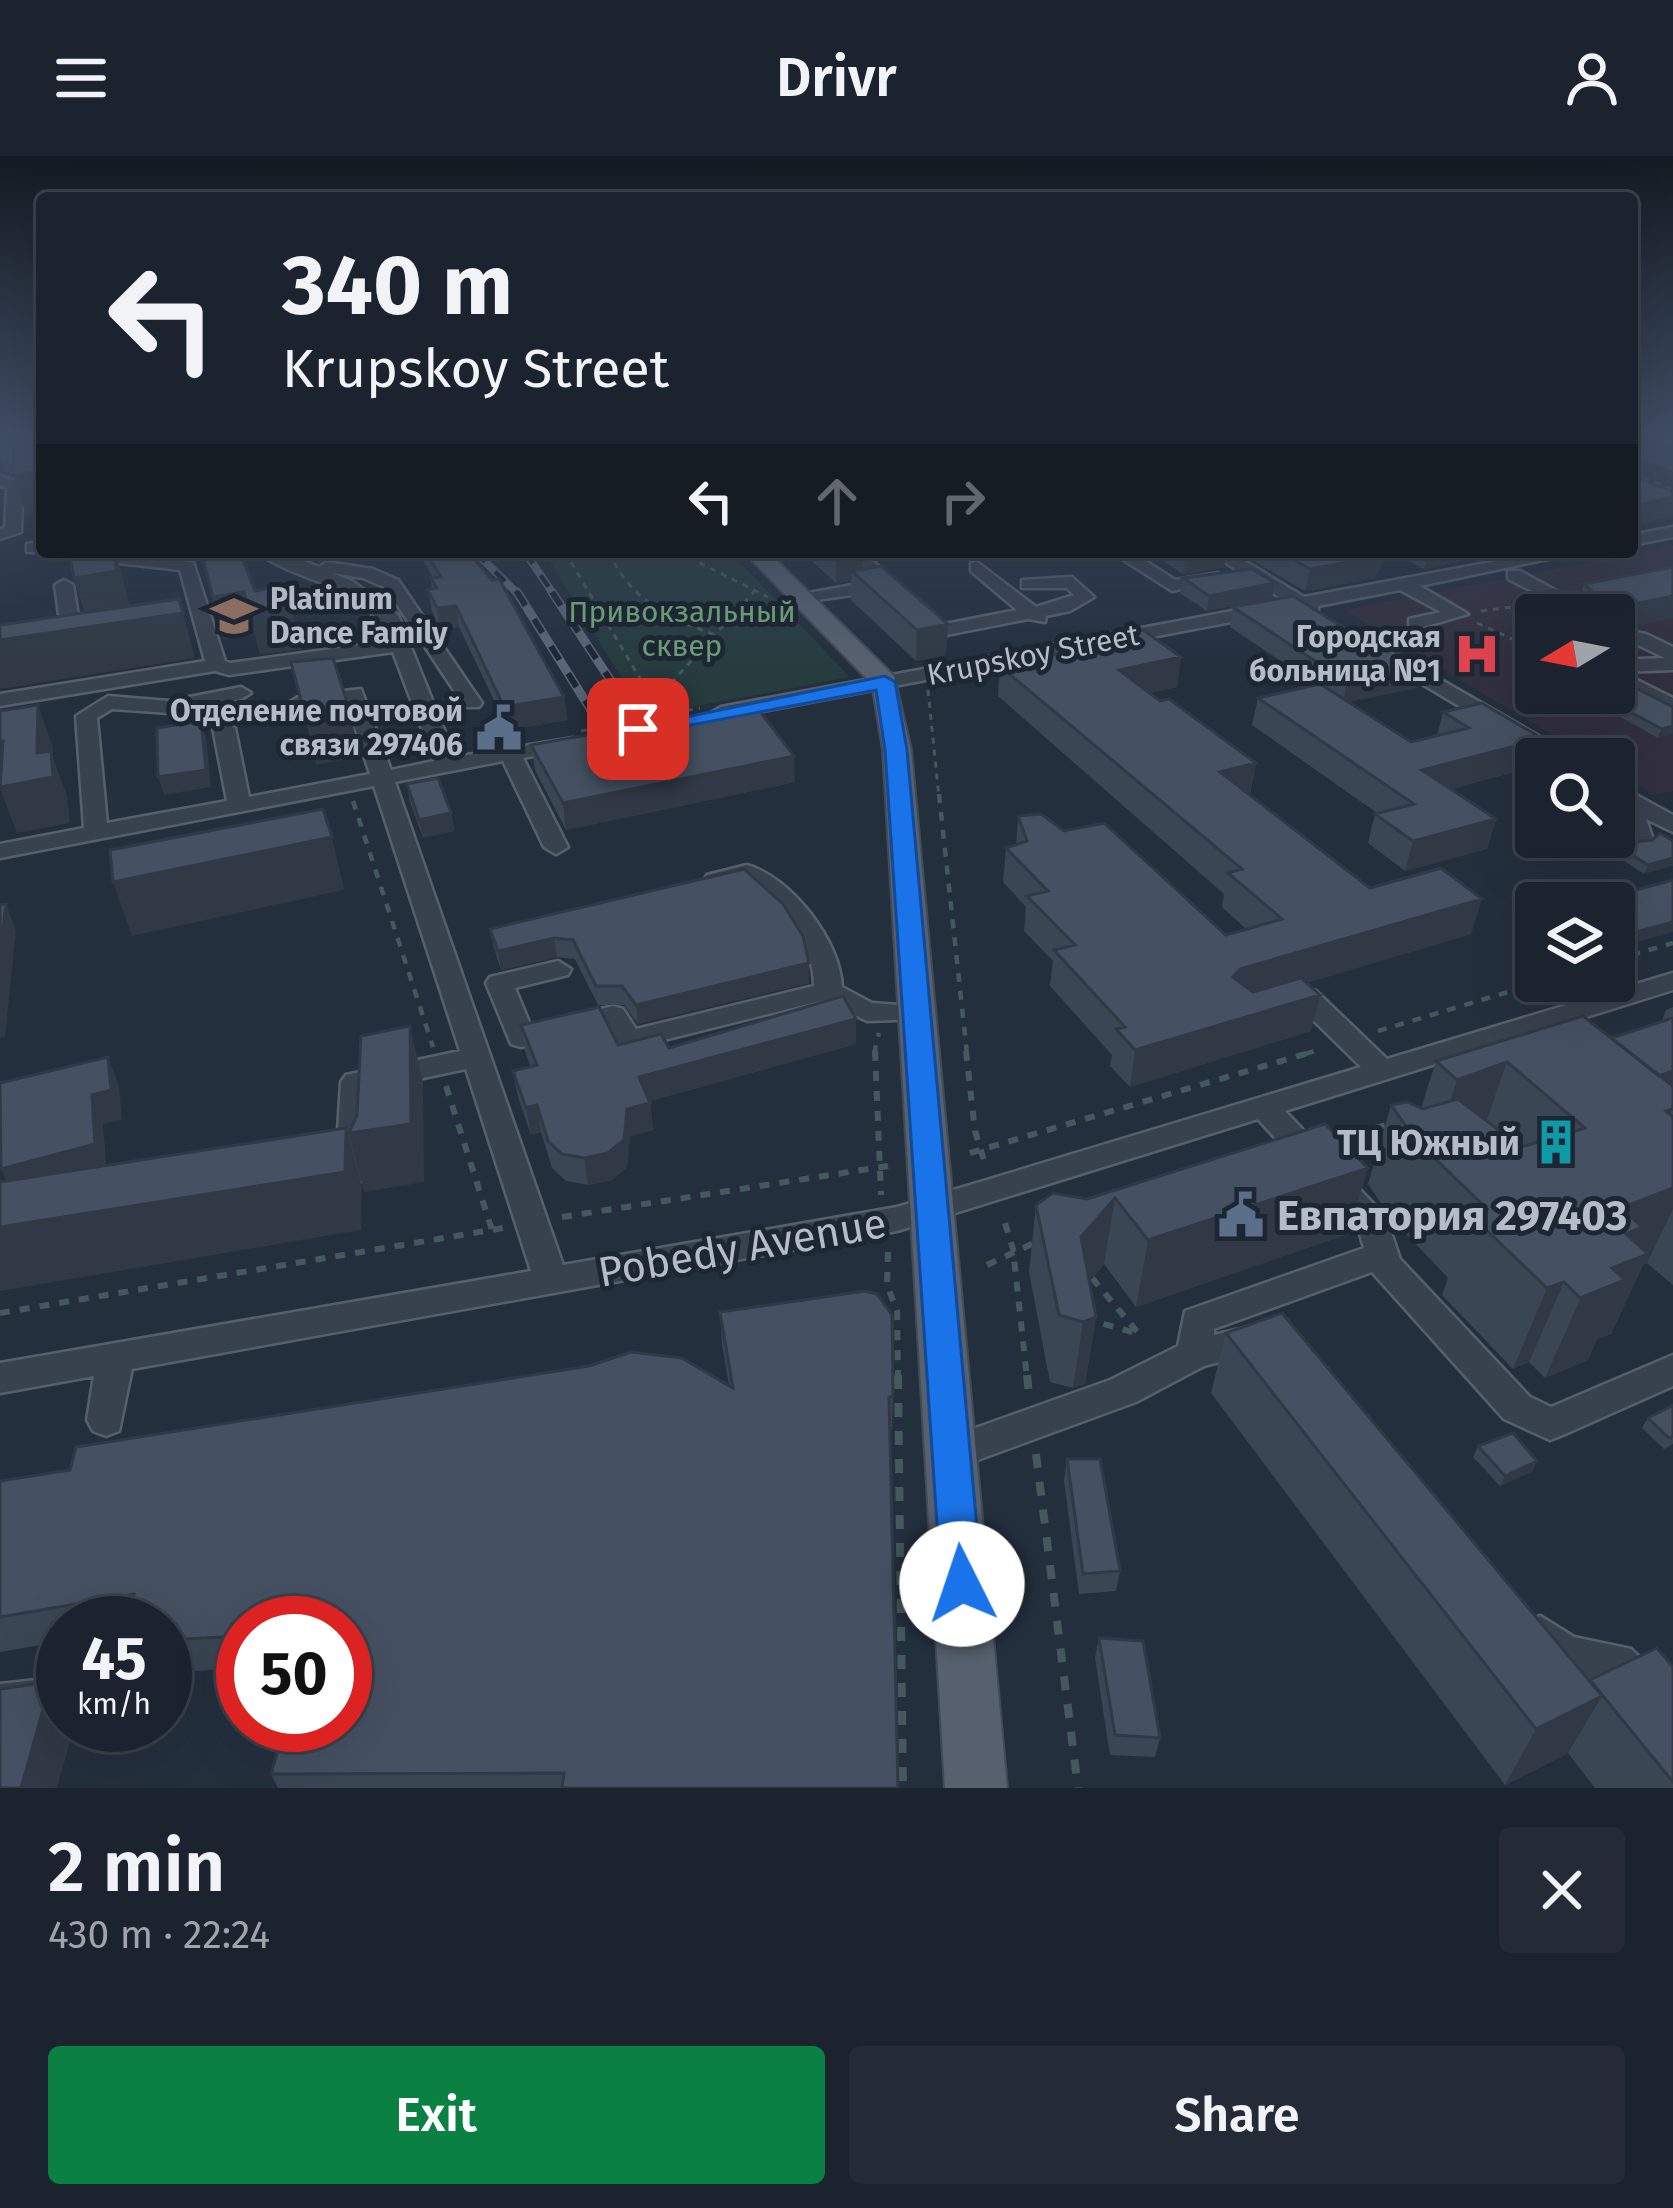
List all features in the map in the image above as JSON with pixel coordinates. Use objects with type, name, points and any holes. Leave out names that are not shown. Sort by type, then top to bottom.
[{"type":"main road","points":[[761,558],[885,682],[896,750],[934,1209],[976,1788]]},
{"type":"street","points":[[0,534],[13,532],[6,514]]},
{"type":"street","points":[[1638,539],[1673,532]]},
{"type":"street","points":[[112,558],[195,569],[216,665]]},
{"type":"street","points":[[269,558],[376,601],[389,615],[447,766]]},
{"type":"street","points":[[859,558],[941,630],[1033,613],[1085,597],[1063,580],[1028,584]]},
{"type":"street","points":[[1129,558],[1172,586],[1252,572]]},
{"type":"street","points":[[1228,558],[1326,618]]},
{"type":"street","name":"Krupskoy Street","points":[[697,718],[1541,558]]},
{"type":"street","points":[[294,566],[367,573],[392,584],[472,703]]},
{"type":"street","points":[[977,567],[1076,647]]},
{"type":"street","points":[[1514,574],[1544,594]]},
{"type":"street","points":[[803,599],[888,584]]},
{"type":"street","points":[[64,585],[65,655],[96,650]]},
{"type":"street","points":[[1404,585],[1459,614]]},
{"type":"street","points":[[1416,623],[1459,614]]},
{"type":"street","points":[[184,635],[206,631]]},
{"type":"street","points":[[1635,637],[1673,631]]},
{"type":"street","points":[[1639,638],[1673,660]]},
{"type":"street","points":[[1366,642],[1527,738]]},
{"type":"street","points":[[0,700],[216,665],[247,668],[401,645]]},
{"type":"street","points":[[1635,664],[1673,660]]},
{"type":"street","points":[[1635,687],[1673,706]]},
{"type":"street","points":[[96,833],[86,716],[107,702],[169,707],[241,693]]},
{"type":"street","points":[[300,702],[354,693],[552,1282]]},
{"type":"street","points":[[224,728],[239,805]]},
{"type":"street","points":[[0,851],[580,740]]},
{"type":"street","points":[[510,754],[556,847]]},
{"type":"street","points":[[1635,802],[1673,825]]},
{"type":"street","points":[[1641,839],[1632,818],[1645,808]]},
{"type":"street","points":[[681,888],[747,872],[792,904],[831,968],[828,992]]},
{"type":"street","points":[[559,969],[500,983],[521,1038],[613,1015],[628,1040],[828,992],[867,1012],[917,1013]]},
{"type":"street","name":"Pobedy Avenue","points":[[0,1378],[552,1282],[934,1209],[1673,981]]},
{"type":"street","points":[[1264,1009],[1306,997],[1382,1071]]},
{"type":"street","points":[[1507,1033],[1539,1059]]},
{"type":"street","points":[[304,1180],[351,1173],[356,1082],[474,1058]]},
{"type":"street","points":[[1264,1108],[1374,1226],[1385,1265],[1517,1408],[1550,1424],[1673,1370]]},
{"type":"street","points":[[1195,1354],[1197,1321],[1382,1255]]},
{"type":"street","points":[[953,1453],[1123,1391],[1195,1354],[1261,1338],[1291,1354]]},
{"type":"street","points":[[106,1420],[115,1358]]},
{"type":"street","points":[[1502,1606],[1565,1656],[1616,1664],[1673,1720]]},
{"type":"street","points":[[0,1706],[36,1702]]},
{"type":"path","points":[[569,558],[654,702]]},
{"type":"path","points":[[612,558],[627,586],[662,614],[712,634]]},
{"type":"path","points":[[688,558],[771,598]]},
{"type":"path","points":[[644,719],[712,634],[765,581]]},
{"type":"path","points":[[1459,614],[1515,609]]},
{"type":"path","points":[[1459,614],[1515,640]]},
{"type":"path","points":[[353,801],[492,1229]]},
{"type":"path","points":[[1635,954],[1673,943]]},
{"type":"path","points":[[1359,1037],[1515,990]]},
{"type":"path","points":[[879,1033],[873,1059],[881,1195]]},
{"type":"path","points":[[970,1153],[1336,1044]]},
{"type":"path","points":[[0,1312],[905,1163]]},
{"type":"path","points":[[1005,1223],[1078,1788]]},
{"type":"path","points":[[889,1252],[887,1286],[897,1311],[903,1788]]},
{"type":"path","points":[[1078,1317],[1139,1334],[1084,1268]]},
{"type":"path","points":[[1018,1300],[1038,1306]]},
{"type":"shaded area","name":"Городская больница №1","points":[[1673,546],[1673,791],[1654,795],[1635,784],[1635,738],[1558,738],[1518,714],[1635,714],[1635,594],[1515,594],[1515,712],[1344,610],[1611,558],[1638,558],[1638,553]]},
{"type":"green space","name":"Привокзальный сквер","points":[[548,558],[736,558],[850,677],[645,716]]},
{"type":"building","points":[[70,558],[114,558],[117,571],[74,578]]},
{"type":"building","points":[[203,558],[242,558],[255,591],[285,586],[291,606],[249,612],[244,592],[213,597]]},
{"type":"building","points":[[430,558],[473,558],[492,580],[499,579],[564,697],[504,707],[456,606],[437,608],[428,590],[437,588],[431,578],[441,577]]},
{"type":"building","points":[[1290,558],[1368,558],[1310,569]]},
{"type":"building","points":[[881,566],[948,624],[917,630],[852,571]]},
{"type":"building","points":[[1673,567],[1673,596],[1639,603],[1635,594],[1589,594],[1592,591],[1584,584]]},
{"type":"building","points":[[1252,569],[1275,583],[1209,596],[1183,578]]},
{"type":"building","points":[[1293,596],[1368,643],[1377,640],[1422,668],[1347,682],[1233,607]]},
{"type":"building","points":[[179,599],[183,613],[0,640],[0,625]]},
{"type":"building","points":[[1143,630],[1181,657],[1119,670],[1160,701],[1169,699],[1256,763],[1220,772],[1370,888],[1441,868],[1482,899],[1240,969],[1233,977],[1253,992],[1301,978],[1320,995],[1135,1050],[1116,1029],[1125,1027],[1054,950],[1075,945],[1027,896],[1048,891],[1006,848],[1027,841],[1018,816],[1041,814],[1064,831],[1104,823],[1226,935],[1282,919],[1228,873],[1242,869],[1000,666],[1123,641],[1115,635]]},
{"type":"building","points":[[333,658],[349,708],[305,716],[291,662]]},
{"type":"building","points":[[1320,684],[1411,742],[1469,728],[1443,712],[1482,703],[1541,738],[1515,738],[1515,746],[1422,770],[1496,819],[1413,841],[1375,814],[1414,804],[1258,698]]},
{"type":"building","points":[[1635,688],[1673,707],[1673,726],[1662,729],[1634,714]]},
{"type":"building","points":[[38,705],[37,753],[51,751],[53,777],[0,787],[0,711]]},
{"type":"building","points":[[755,705],[794,756],[563,803],[531,745]]},
{"type":"building","points":[[201,721],[206,770],[158,777],[157,728]]},
{"type":"building","points":[[438,778],[451,813],[419,820],[407,784]]},
{"type":"building","points":[[323,809],[332,837],[113,882],[110,850]]},
{"type":"building","points":[[1660,833],[1673,841],[1673,858],[1648,865],[1635,857],[1635,842],[1652,840]]},
{"type":"building","points":[[744,869],[783,904],[803,936],[809,963],[636,1005],[622,986],[596,986],[573,940],[554,938],[498,951],[490,929]]},
{"type":"building","points":[[1673,880],[1673,922],[1635,932],[1635,890]]},
{"type":"building","points":[[6,904],[0,953],[0,905]]},
{"type":"building","points":[[843,996],[856,1019],[639,1077],[650,1103],[627,1109],[624,1140],[608,1153],[584,1158],[562,1154],[548,1141],[537,1105],[526,1108],[513,1071],[537,1065],[521,1025],[599,1007],[618,1045],[661,1034],[669,1048]]},
{"type":"building","points":[[1583,1016],[1673,1086],[1673,1109],[1666,1111],[1673,1117],[1673,1188],[1621,1208],[1642,1227],[1626,1234],[1648,1254],[1612,1268],[1625,1280],[1580,1298],[1564,1282],[1547,1288],[1471,1215],[1487,1209],[1416,1140],[1391,1105],[1407,1102],[1423,1109],[1458,1099],[1521,1147],[1585,1128],[1507,1062],[1457,1080],[1436,1061]]},
{"type":"building","points":[[1673,1018],[1673,1071],[1659,1076],[1611,1038]]},
{"type":"building","points":[[410,1026],[411,1124],[349,1133],[357,1115],[361,1036]]},
{"type":"building","points":[[108,1057],[111,1090],[92,1095],[95,1144],[1,1169],[0,1083]]},
{"type":"building","points":[[1325,1124],[1368,1168],[1148,1240],[1115,1198],[1081,1237],[1096,1317],[1083,1322],[1059,1315],[1036,1205],[1053,1193],[1087,1199]]},
{"type":"building","points":[[346,1128],[345,1172],[0,1227],[0,1182]]},
{"type":"building","points":[[865,1291],[877,1294],[892,1315],[893,1397],[889,1397],[898,1788],[562,1788],[564,1773],[271,1774],[277,1752],[372,1752],[372,1596],[216,1596],[216,1637],[192,1639],[192,1596],[36,1596],[36,1611],[0,1617],[0,1481],[70,1470],[76,1447],[589,1366],[631,1352],[682,1358],[733,1388],[720,1312]]},
{"type":"building","points":[[1282,1313],[1602,1696],[1536,1729],[1226,1333]]},
{"type":"building","points":[[1673,1405],[1673,1436],[1669,1438],[1648,1418]]},
{"type":"building","points":[[1513,1433],[1537,1461],[1505,1476],[1478,1446]]},
{"type":"building","points":[[1067,1459],[1100,1459],[1120,1571],[1083,1574]]},
{"type":"building","points":[[1099,1638],[1143,1641],[1160,1738],[1115,1735]]},
{"type":"building","points":[[1657,1648],[1673,1667],[1673,1782],[1590,1680]]},
{"type":"building","points":[[36,1684],[36,1735],[21,1788],[0,1788],[0,1689]]},
{"type":"railway","points":[[481,558],[519,595]]},
{"type":"railway","points":[[529,558],[553,594]]},
{"type":"railway","points":[[553,594],[625,702]]},
{"type":"railway","points":[[519,595],[591,710]]},
{"type":"place","name":"Platinum Dance Family","points":[[234,616]]},
{"type":"place","name":"Городская больница №1","points":[[1477,654]]},
{"type":"place","name":"Отделение почтовой связи 297406","points":[[499,728]]},
{"type":"place","name":"ТЦ Южный","points":[[1556,1142]]},
{"type":"place","name":"Евпатория 297403","points":[[1241,1215]]},
{"type":"route","points":[[638,729],[885,682],[896,750],[962,1584]]}]
